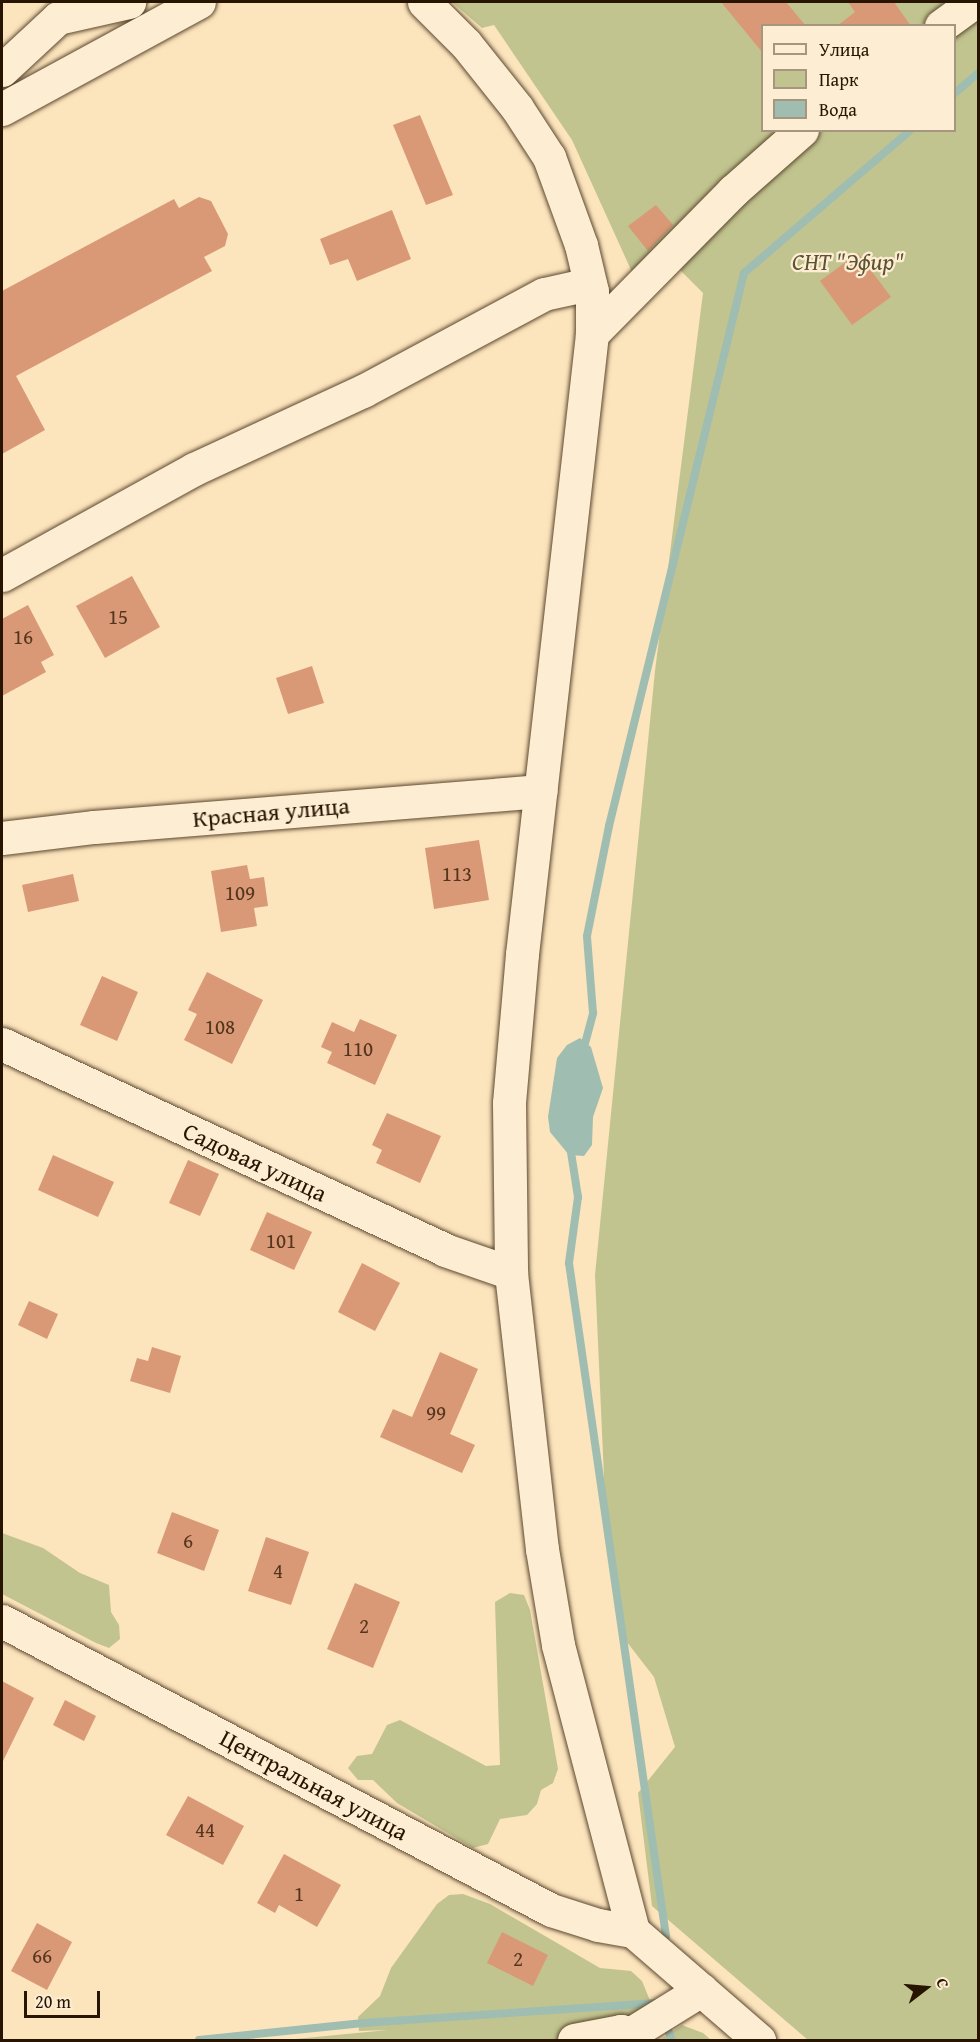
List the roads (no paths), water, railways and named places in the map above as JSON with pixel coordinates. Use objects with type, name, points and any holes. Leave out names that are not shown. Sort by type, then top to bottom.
[{"type":"street","points":[[2,70],[58,18],[129,2]]},
{"type":"street","points":[[2,109],[199,2]]},
{"type":"street","points":[[424,2],[466,44],[517,108],[549,157],[581,245],[590,284],[592,334],[509,1103],[511,1273],[542,1549],[558,1645],[633,1931],[759,2040]]},
{"type":"street","points":[[944,24],[974,2]]},
{"type":"street","points":[[592,334],[734,191],[800,132]]},
{"type":"street","points":[[2,575],[194,469],[363,391],[544,294],[590,284]]},
{"type":"street","name":"Красная улица","points":[[2,838],[94,826],[541,791]]},
{"type":"street","name":"Садовая улица","points":[[2,1044],[445,1250],[511,1273]]},
{"type":"street","name":"Центральная улица","points":[[2,1621],[551,1910],[598,1926],[633,1931]]},
{"type":"street","points":[[574,2040],[647,2026],[701,1990]]},
{"type":"water","points":[[580,1038],[591,1047],[603,1088],[593,1117],[592,1145],[584,1156],[569,1155],[550,1132],[548,1117],[557,1058],[567,1045]]},
{"type":"waterway","points":[[956,92],[978,73]]},
{"type":"waterway","points":[[583,1051],[593,1013],[587,936],[609,826],[744,273],[909,132]]},
{"type":"waterway","points":[[570,1146],[578,1197],[569,1263],[666,1936]]},
{"type":"waterway","points":[[199,2040],[363,2023],[657,2003]]},
{"type":"waterway","points":[[665,2022],[672,2040]]},
{"type":"park label","name":"СНТ \"Эфир\"","points":[[848,262]]}]
